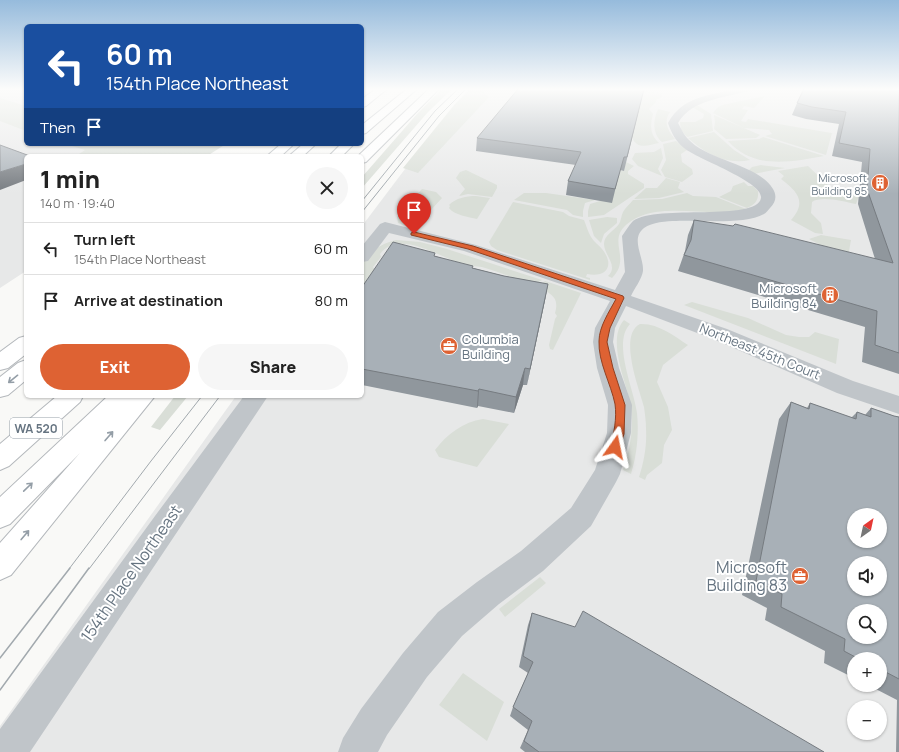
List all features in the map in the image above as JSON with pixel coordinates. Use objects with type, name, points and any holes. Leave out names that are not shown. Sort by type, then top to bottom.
[{"type":"highway","points":[[364,157],[398,124]]},
{"type":"highway","points":[[276,154],[286,146]]},
{"type":"highway","points":[[298,154],[308,146]]},
{"type":"highway","points":[[336,154],[346,146]]},
{"type":"highway","points":[[0,347],[24,331]]},
{"type":"highway","points":[[0,363],[24,345]]},
{"type":"highway","points":[[0,389],[24,370]]},
{"type":"highway","name":"WA 520","points":[[0,459],[70,398]]},
{"type":"highway","points":[[0,515],[120,398]]},
{"type":"highway","points":[[0,565],[142,398]]},
{"type":"street","points":[[357,752],[374,722],[415,664],[450,624],[488,593],[532,561],[580,517],[607,474],[619,434],[620,405],[608,368],[603,342],[605,328],[634,272],[634,262],[629,238],[633,230],[642,223],[659,217],[746,214],[763,208],[768,201],[769,197],[765,189],[755,180],[703,155],[689,146],[677,134],[672,124]]},
{"type":"street","points":[[364,255],[385,227],[470,248],[620,298]]},
{"type":"street","name":"Northeast 45th Court","points":[[620,298],[720,334],[845,386],[899,405]]},
{"type":"street","name":"154th Place Northeast","points":[[7,752],[256,398]]},
{"type":"shaded area","points":[[0,124],[24,124],[24,146],[123,146],[148,154],[24,154],[24,272],[0,288]]},
{"type":"shaded area","points":[[8,124],[24,124],[24,130]]},
{"type":"shaded area","points":[[408,124],[417,124],[364,186],[364,175]]},
{"type":"shaded area","points":[[439,124],[464,124],[418,173],[403,168]]},
{"type":"shaded area","points":[[440,124],[899,124],[899,752],[0,752],[0,726],[235,398],[364,398],[364,223]]},
{"type":"shaded area","points":[[636,124],[651,124],[652,133],[659,143],[644,146],[634,142],[632,138]]},
{"type":"shaded area","points":[[654,124],[667,124],[670,133],[675,139],[662,142],[656,135]]},
{"type":"shaded area","points":[[680,124],[712,124],[713,131],[687,137],[681,130]]},
{"type":"shaded area","points":[[715,124],[735,124],[760,135],[756,138],[726,139],[714,129]]},
{"type":"shaded area","points":[[736,124],[779,124],[832,133],[826,155],[765,136],[772,134],[769,130],[744,128]]},
{"type":"shaded area","points":[[714,132],[734,150],[750,160],[733,161],[717,157],[702,149],[688,138]]},
{"type":"shaded area","points":[[763,137],[824,156],[786,162],[773,162],[749,156],[738,150],[728,141],[759,139]]},
{"type":"shaded area","points":[[676,141],[687,150],[681,154],[682,162],[692,169],[693,174],[682,182],[665,177],[661,170],[666,160],[663,144]]},
{"type":"shaded area","points":[[72,146],[223,146],[210,154],[79,154],[85,150]]},
{"type":"shaded area","points":[[661,148],[663,158],[658,169],[662,176],[638,166],[632,159],[635,153],[654,152]]},
{"type":"shaded area","points":[[626,162],[634,166],[628,171],[628,174],[644,184],[644,188],[604,215],[588,217],[590,204],[600,201],[620,170],[624,171]]},
{"type":"shaded area","points":[[761,165],[785,168],[753,174],[749,170],[752,167]]},
{"type":"shaded area","points":[[808,166],[829,186],[846,193],[859,196],[856,204],[827,199],[812,202],[811,213],[821,223],[823,234],[815,233],[791,220],[799,208],[798,198],[792,188],[781,179],[784,176],[778,171]]},
{"type":"shaded area","points":[[466,170],[497,185],[492,197],[468,194],[459,196],[465,189],[456,178],[460,172]]},
{"type":"shaded area","points":[[666,178],[680,182],[678,188],[684,192],[659,198],[634,199],[646,188],[657,188]]},
{"type":"shaded area","points":[[744,182],[748,186],[753,186],[758,191],[756,202],[747,208],[719,197],[731,191],[733,186]]},
{"type":"shaded area","points":[[422,189],[436,192],[442,198],[431,210],[404,209]]},
{"type":"shaded area","points":[[524,193],[546,193],[595,200],[585,203],[583,217],[573,215],[567,210],[514,200]]},
{"type":"shaded area","points":[[687,193],[693,196],[716,197],[746,209],[731,212],[666,211],[651,213],[636,218],[624,227],[620,233],[618,239],[620,264],[612,278],[608,276],[611,272],[612,264],[605,248],[604,241],[619,224],[623,212],[633,200],[662,199]]},
{"type":"shaded area","points":[[476,196],[490,198],[477,219],[458,214],[449,208],[449,205],[458,199]]},
{"type":"shaded area","points":[[513,202],[563,212],[569,216],[584,220],[591,237],[606,255],[608,260],[607,269],[600,274],[587,274],[586,277],[590,278],[590,280],[497,250],[491,246],[489,242]]},
{"type":"shaded area","points":[[403,211],[428,212],[425,222],[414,229],[398,223],[397,217]]},
{"type":"shaded area","points":[[607,217],[617,218],[617,223],[604,234],[601,243],[594,236],[589,220]]},
{"type":"shaded area","points":[[821,235],[851,240],[848,257],[838,254],[809,239]]},
{"type":"shaded area","points":[[396,240],[420,242],[447,249],[542,280],[535,284],[482,267],[463,264],[421,247],[409,244],[398,244],[388,247],[380,254],[381,257],[373,267],[378,274],[364,288],[364,260],[376,248]]},
{"type":"shaded area","points":[[545,281],[581,293],[553,350],[550,349],[549,345],[557,316],[555,313],[555,299],[553,296],[537,286]]},
{"type":"shaded area","points":[[692,302],[748,318],[786,335],[809,337],[815,332],[839,339],[836,364],[684,305]]},
{"type":"shaded area","points":[[624,320],[630,324],[625,332],[623,343],[626,367],[638,421],[636,452],[631,474],[623,470],[628,455],[631,438],[632,414],[617,350],[619,329]]},
{"type":"shaded area","points":[[640,324],[647,324],[659,328],[688,345],[663,365],[657,382],[668,407],[672,430],[664,445],[662,463],[647,475],[645,480],[639,477],[646,447],[645,415],[630,350],[634,330]]},
{"type":"shaded area","points":[[173,398],[186,398],[160,430],[151,427]]},
{"type":"shaded area","points":[[483,419],[509,424],[477,467],[439,457],[435,450],[450,434],[462,426]]},
{"type":"shaded area","points":[[540,577],[546,583],[505,617],[499,609]]},
{"type":"shaded area","points":[[463,673],[504,702],[487,741],[439,705]]},
{"type":"building","points":[[489,124],[635,124],[627,157],[624,157],[615,189],[568,181],[581,152],[477,138]]},
{"type":"building","points":[[843,124],[899,124],[899,353],[875,345],[877,311],[684,255],[691,240],[694,220],[733,226],[735,224],[893,263],[867,189],[870,149],[839,143]]},
{"type":"building","points":[[0,145],[25,154],[24,165],[0,172]]},
{"type":"building","name":"Columbia Building","points":[[393,242],[435,253],[434,256],[473,266],[472,268],[504,276],[548,284],[530,369],[525,368],[516,397],[479,389],[478,391],[364,369],[364,284]]},
{"type":"building","name":"Microsoft Building 83","points":[[791,402],[809,409],[810,403],[856,419],[857,412],[871,417],[871,408],[899,417],[899,679],[887,673],[887,652],[847,653],[844,651],[845,639],[781,607],[782,594],[756,581]]},
{"type":"building","points":[[583,611],[824,752],[539,752],[524,741],[532,721],[513,707],[533,662],[523,656],[532,613],[575,627]]},
{"type":"tram line","points":[[364,199],[424,124]]},
{"type":"tram line","points":[[364,210],[433,124]]},
{"type":"tram line","points":[[69,569],[200,398]]},
{"type":"tram line","points":[[89,569],[218,398]]},
{"type":"tram line","points":[[0,658],[70,568]]},
{"type":"tram line","points":[[0,690],[89,568]]},
{"type":"place","name":"Microsoft Building 85","points":[[880,183]]},
{"type":"place","name":"Microsoft Building 84","points":[[830,295]]},
{"type":"place","name":"Columbia Building","points":[[449,346]]},
{"type":"place","name":"Microsoft Building 83","points":[[800,576]]},
{"type":"route","points":[[414,234],[470,248],[620,298],[605,328],[603,342],[608,368],[620,405],[619,434],[615,447]]}]
